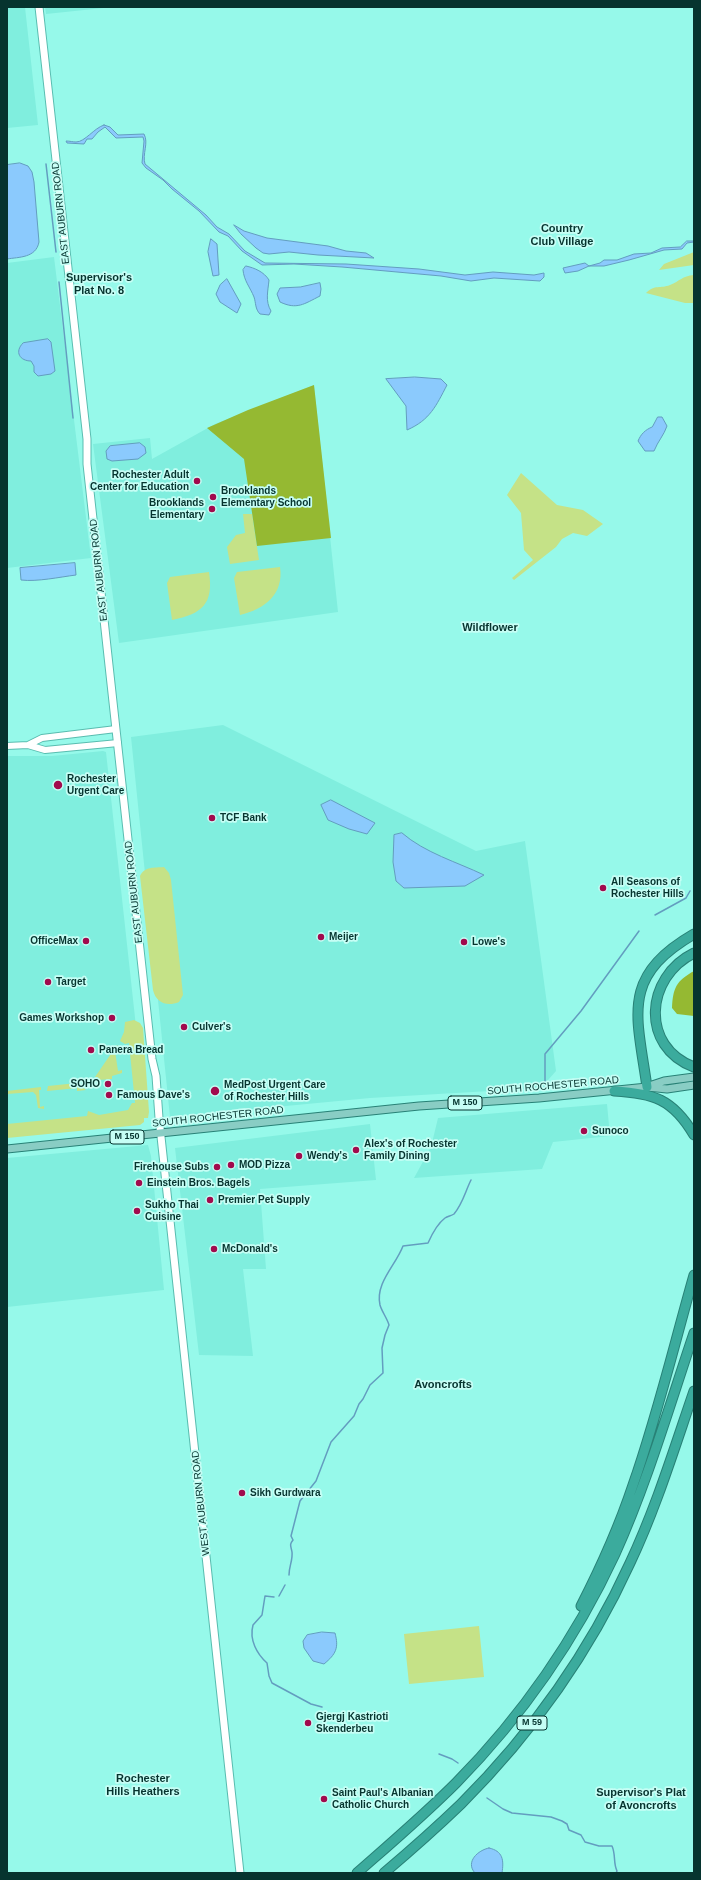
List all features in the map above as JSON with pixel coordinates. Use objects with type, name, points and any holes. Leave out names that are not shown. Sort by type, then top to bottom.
[{"type":"highway","points":[[647,1087],[638,1021],[637,1008],[639,994],[652,967],[662,956],[678,943],[694,934]]},
{"type":"highway","points":[[694,953],[677,964],[661,983],[657,998],[656,1013],[657,1027],[661,1039],[667,1049],[675,1057],[694,1067]]},
{"type":"highway","points":[[614,1091],[642,1094],[668,1103],[684,1120],[694,1135]]},
{"type":"highway","points":[[551,1667],[606,1553],[633,1487],[648,1440],[694,1274]]},
{"type":"highway","name":"M 59","points":[[357,1873],[426,1812],[466,1772],[509,1723],[551,1667],[596,1592],[628,1523],[647,1474],[694,1333]]},
{"type":"highway","name":"M 59","points":[[384,1873],[446,1818],[490,1773],[535,1719],[568,1674],[601,1620],[630,1565],[653,1509],[694,1391]]},
{"type":"highway","points":[[676,1443],[694,1405]]},
{"type":"main road","name":"EAST AUBURN ROAD","points":[[39,7],[87,439],[87,464],[152,1059],[157,1081],[161,1134]]},
{"type":"main road","name":"SOUTH ROCHESTER ROAD","points":[[7,1149],[419,1106],[539,1098],[614,1091],[647,1087],[664,1081],[694,1077]]},
{"type":"main road","name":"SOUTH ROCHESTER ROAD","points":[[647,1087],[667,1089],[694,1085]]},
{"type":"main road","name":"WEST AUBURN ROAD","points":[[161,1134],[240,1873]]},
{"type":"street","points":[[28,745],[42,738],[116,729]]},
{"type":"street","points":[[7,746],[28,745],[45,750],[118,743]]},
{"type":"shaded area","points":[[7,7],[25,7],[38,125],[7,128]]},
{"type":"shaded area","points":[[45,7],[113,7],[46,14]]},
{"type":"shaded area","points":[[694,252],[694,265],[659,270],[664,264]]},
{"type":"shaded area","points":[[54,257],[91,558],[7,568],[7,263]]},
{"type":"shaded area","points":[[694,275],[694,303],[685,303],[646,293],[649,290],[670,285]]},
{"type":"shaded area","name":"Brooklands Elementary School","points":[[314,385],[338,612],[119,643],[93,444],[150,438],[152,459],[215,424]]},
{"type":"shaded area","points":[[521,473],[557,505],[583,510],[603,524],[587,536],[573,533],[562,539],[556,547],[514,580],[512,578],[533,560],[524,550],[521,513],[507,495]]},
{"type":"shaded area","points":[[243,514],[252,514],[259,560],[230,564],[227,547],[236,535],[245,533]]},
{"type":"shaded area","points":[[280,567],[279,585],[271,599],[257,609],[240,615],[234,578],[237,572]]},
{"type":"shaded area","points":[[209,572],[210,592],[204,606],[198,611],[182,618],[172,620],[167,583],[170,577]]},
{"type":"shaded area","points":[[223,725],[476,851],[525,841],[556,1071],[541,1088],[370,1098],[170,1117],[131,737]]},
{"type":"shaded area","points":[[103,751],[106,752],[138,1045],[143,1118],[7,1132],[7,756],[52,756]]},
{"type":"shaded area","points":[[164,867],[169,873],[171,880],[183,995],[179,1002],[170,1004],[159,1001],[153,990],[140,876],[147,869]]},
{"type":"shaded area","points":[[134,1020],[140,1023],[143,1028],[149,1112],[148,1118],[144,1118],[144,1122],[140,1125],[7,1138],[7,1124],[87,1116],[88,1111],[99,1115],[128,1110],[132,1103],[135,1103],[129,1043],[125,1044],[120,1041],[124,1032],[125,1022]]},
{"type":"shaded area","points":[[117,1045],[120,1049],[115,1051],[118,1071],[122,1070],[122,1073],[112,1076],[112,1079],[98,1080],[98,1077],[95,1077]]},
{"type":"shaded area","points":[[77,1083],[86,1090],[77,1091],[77,1088],[47,1091],[48,1086]]},
{"type":"shaded area","points":[[41,1087],[41,1090],[39,1090],[40,1107],[44,1106],[44,1109],[38,1108],[36,1095],[33,1092],[7,1094],[7,1091]]},
{"type":"shaded area","points":[[607,1104],[610,1136],[553,1142],[542,1169],[414,1178],[431,1147],[438,1118]]},
{"type":"shaded area","points":[[370,1124],[376,1180],[260,1189],[266,1269],[243,1269],[253,1356],[199,1355],[175,1148]]},
{"type":"shaded area","points":[[148,1145],[151,1156],[164,1290],[7,1307],[7,1158]]},
{"type":"shaded area","points":[[479,1626],[484,1677],[409,1684],[404,1634]]},
{"type":"green space","points":[[314,385],[331,538],[257,546],[244,459],[207,428],[248,410]]},
{"type":"green space","points":[[694,971],[694,1016],[677,1014],[672,1008],[673,995],[679,982]]},
{"type":"water","points":[[104,125],[110,127],[118,135],[144,134],[146,141],[144,156],[145,164],[206,215],[217,227],[229,234],[245,251],[265,263],[346,264],[419,269],[465,275],[493,272],[534,275],[544,273],[544,277],[540,281],[494,278],[471,281],[441,276],[342,267],[294,264],[262,265],[242,251],[228,236],[219,232],[199,211],[163,180],[146,168],[142,163],[143,137],[116,138],[105,127],[92,139],[87,139],[84,144],[67,143],[66,141],[76,142],[83,140]]},
{"type":"water","points":[[20,163],[28,166],[32,172],[39,242],[31,254],[7,259],[7,165]]},
{"type":"water","points":[[234,225],[244,231],[267,238],[328,246],[346,251],[366,253],[374,258],[289,252],[269,254],[263,253],[241,234]]},
{"type":"water","points":[[211,239],[217,244],[219,275],[213,276],[208,252]]},
{"type":"water","points":[[687,241],[694,241],[687,243],[682,249],[664,250],[604,266],[589,266],[600,263],[604,260],[617,260],[634,254],[651,253],[662,248],[680,247]]},
{"type":"water","points":[[585,263],[589,266],[578,271],[565,273],[563,268]]},
{"type":"water","points":[[246,266],[259,271],[269,280],[267,300],[271,311],[269,315],[260,314],[257,310],[254,297],[246,281],[243,270]]},
{"type":"water","points":[[227,279],[241,304],[237,313],[220,302],[216,294],[220,285]]},
{"type":"water","points":[[320,283],[320,296],[300,305],[291,306],[280,302],[277,294],[280,288],[300,287]]},
{"type":"water","points":[[48,339],[51,342],[55,371],[51,374],[38,376],[34,372],[34,366],[31,361],[21,358],[19,353],[20,346],[23,343]]},
{"type":"water","points":[[415,377],[441,379],[447,385],[432,412],[421,422],[407,430],[406,406],[386,379]]},
{"type":"water","points":[[658,417],[662,417],[667,426],[654,451],[645,451],[638,441],[640,436],[647,429],[652,427]]},
{"type":"water","points":[[140,443],[145,447],[146,453],[138,459],[112,461],[107,459],[106,451],[110,446]]},
{"type":"water","points":[[75,563],[76,575],[41,580],[21,580],[20,568]]},
{"type":"water","points":[[331,800],[375,823],[367,834],[349,829],[328,820],[321,805]]},
{"type":"water","points":[[402,833],[431,852],[484,875],[465,886],[404,888],[396,881],[393,862],[394,835]]},
{"type":"water","points":[[322,1632],[335,1633],[337,1643],[334,1654],[324,1664],[313,1661],[304,1648],[303,1641],[307,1635]]},
{"type":"water","points":[[489,1848],[497,1851],[502,1857],[502,1873],[475,1873],[471,1865],[474,1857],[481,1851]]},
{"type":"waterway","points":[[46,164],[56,252]]},
{"type":"waterway","points":[[59,282],[73,418]]},
{"type":"waterway","points":[[655,915],[686,898],[690,891]]},
{"type":"waterway","points":[[545,1086],[545,1054],[581,1011],[639,931]]},
{"type":"waterway","points":[[289,1575],[292,1555],[291,1544],[293,1540],[291,1536],[300,1501],[316,1481],[331,1442],[354,1416],[370,1385],[383,1373],[382,1348],[389,1325],[380,1305],[380,1289],[383,1282],[403,1246],[428,1243],[440,1223],[445,1218],[454,1214],[462,1202],[471,1180]]},
{"type":"waterway","points":[[279,1596],[285,1585]]},
{"type":"waterway","points":[[274,1597],[265,1596],[262,1615],[253,1625],[252,1636],[257,1651],[267,1663],[269,1676],[272,1683],[311,1704],[322,1707]]},
{"type":"waterway","points":[[439,1754],[458,1763]]},
{"type":"waterway","points":[[487,1798],[503,1809],[512,1813],[551,1817],[562,1821],[567,1824],[569,1830],[581,1835],[585,1842],[599,1846],[612,1846],[617,1871],[616,1873]]},
{"type":"place","name":"Rochester Adult Center for Education","points":[[197,481]]},
{"type":"place","name":"Brooklands Elementary School","points":[[213,497]]},
{"type":"place","name":"Brooklands Elementary","points":[[212,509]]},
{"type":"place","name":"Rochester Urgent Care","points":[[58,785]]},
{"type":"place","name":"TCF Bank","points":[[212,818]]},
{"type":"place","name":"All Seasons of Rochester Hills","points":[[603,888]]},
{"type":"place","name":"Meijer","points":[[321,937]]},
{"type":"place","name":"OfficeMax","points":[[86,941]]},
{"type":"place","name":"Lowe's","points":[[464,942]]},
{"type":"place","name":"Target","points":[[48,982]]},
{"type":"place","name":"Games Workshop","points":[[112,1018]]},
{"type":"place","name":"Culver's","points":[[184,1027]]},
{"type":"place","name":"Panera Bread","points":[[91,1050]]},
{"type":"place","name":"SOHO","points":[[108,1084]]},
{"type":"place","name":"MedPost Urgent Care of Rochester Hills","points":[[215,1091]]},
{"type":"place","name":"Famous Dave's","points":[[109,1095]]},
{"type":"place","name":"Sunoco","points":[[584,1131]]},
{"type":"place","name":"Alex's of Rochester Family Dining","points":[[356,1150]]},
{"type":"place","name":"Wendy's","points":[[299,1156]]},
{"type":"place","name":"MOD Pizza","points":[[231,1165]]},
{"type":"place","name":"Firehouse Subs","points":[[217,1167]]},
{"type":"place","name":"Einstein Bros. Bagels","points":[[139,1183]]},
{"type":"place","name":"Premier Pet Supply","points":[[210,1200]]},
{"type":"place","name":"Sukho Thai Cuisine","points":[[137,1211]]},
{"type":"place","name":"McDonald's","points":[[214,1249]]},
{"type":"place","name":"Sikh Gurdwara","points":[[242,1493]]},
{"type":"place","name":"Gjergj Kastrioti Skenderbeu","points":[[308,1723]]},
{"type":"place","name":"Saint Paul's Albanian Catholic Church","points":[[324,1799]]},
{"type":"district","name":"Country Club Village","points":[[562,235]]},
{"type":"district","name":"Supervisor's Plat No. 8","points":[[99,284]]},
{"type":"district","name":"Wildflower","points":[[490,628]]},
{"type":"district","name":"Avoncrofts","points":[[443,1385]]},
{"type":"district","name":"Rochester Hills Heathers","points":[[143,1785]]},
{"type":"district","name":"Supervisor's Plat of Avoncrofts","points":[[641,1799]]}]
